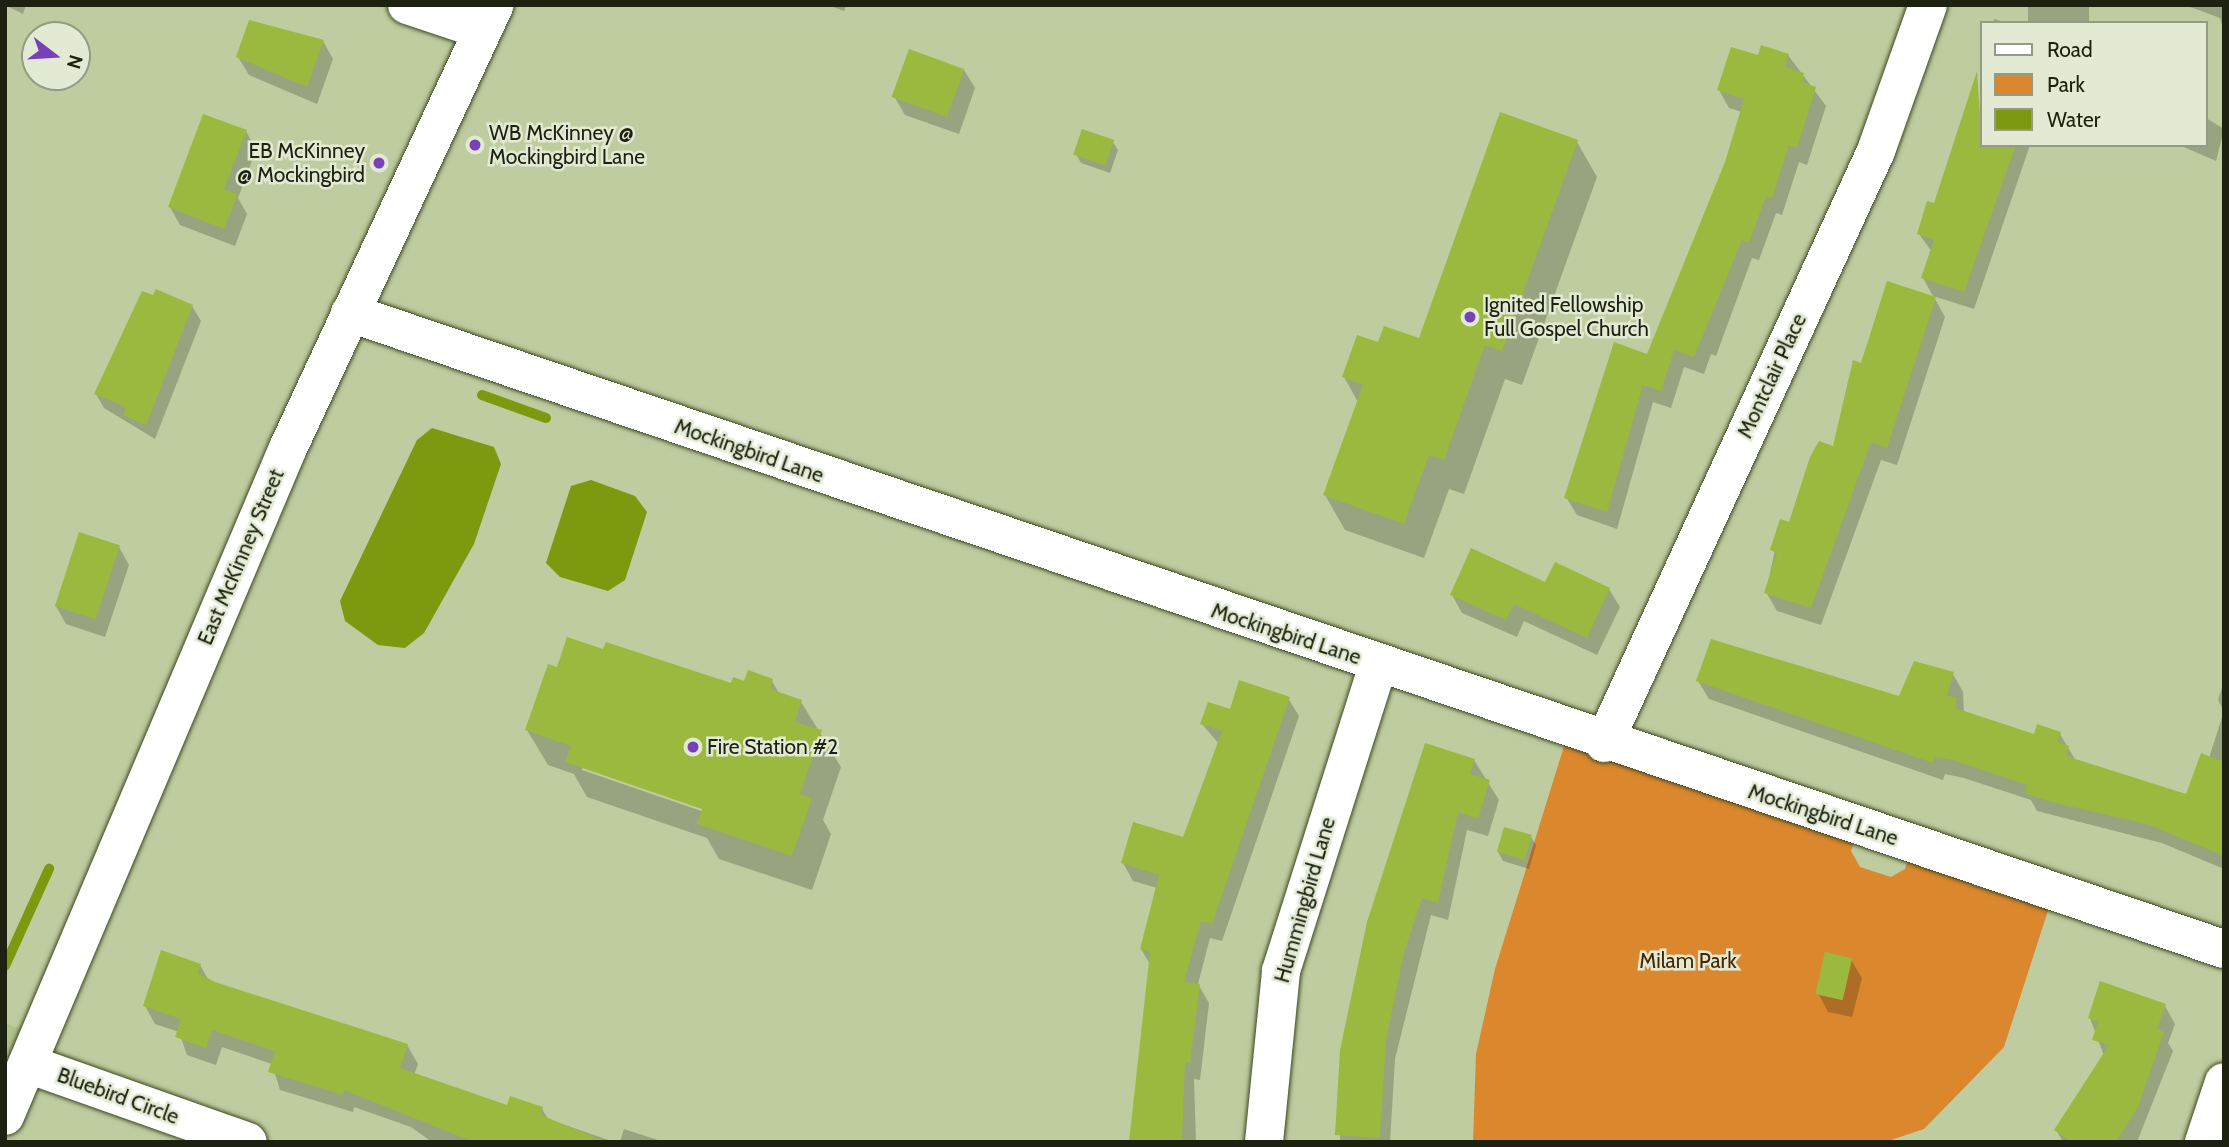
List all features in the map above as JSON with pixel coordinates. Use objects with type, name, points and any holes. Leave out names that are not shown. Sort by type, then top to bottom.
[{"type":"street","points":[[407,5],[488,18]]},
{"type":"street","name":"Montclair Place","points":[[1604,743],[1877,151],[1928,5]]},
{"type":"street","name":"East McKinney Street","points":[[5,1116],[350,313],[488,18]]},
{"type":"street","name":"Mockingbird Lane","points":[[350,313],[1604,743],[2224,949]]},
{"type":"street","name":"Hummingbird Lane","points":[[1264,1142],[1281,971],[1378,665]]},
{"type":"street","name":"Bluebird Circle","points":[[28,1063],[248,1142]]},
{"type":"street","points":[[2204,1142],[2224,1082]]},
{"type":"shaded area","points":[[5,1023],[40,1037],[5,1116]]},
{"type":"green space","name":"Milam Park","points":[[1569,730],[1859,827],[1851,851],[1860,867],[1891,877],[1905,869],[1913,845],[2054,892],[2004,1047],[1924,1129],[1885,1142],[1473,1142],[1476,1054],[1495,969]]},
{"type":"water","points":[[432,428],[494,447],[501,464],[474,544],[424,633],[405,648],[378,645],[345,621],[340,601],[417,440]]},
{"type":"water","points":[[591,480],[635,496],[647,512],[625,580],[608,591],[560,577],[546,563],[571,486]]},
{"type":"building","points":[[249,20],[324,40],[307,87],[236,57]]},
{"type":"building","points":[[1761,45],[1789,54],[1785,67],[1804,73],[1802,82],[1816,87],[1797,148],[1789,145],[1772,198],[1766,196],[1749,243],[1742,240],[1694,357],[1674,350],[1661,391],[1643,385],[1607,512],[1564,498],[1614,342],[1647,354],[1725,162],[1744,99],[1717,90],[1731,47],[1758,55]]},
{"type":"building","points":[[909,49],[964,69],[947,117],[892,97]]},
{"type":"building","points":[[1977,71],[1980,147],[2015,147],[1964,292],[1921,278],[1934,240],[1917,234],[1927,201],[1934,203]]},
{"type":"building","name":"Ignited Fellowship Full Gospel Church","points":[[1500,112],[1578,140],[1502,351],[1485,345],[1444,460],[1429,455],[1404,524],[1323,495],[1363,385],[1342,377],[1357,335],[1378,342],[1384,326],[1419,338]]},
{"type":"building","points":[[203,114],[247,130],[224,189],[238,194],[224,229],[168,207]]},
{"type":"building","points":[[1082,129],[1114,140],[1105,166],[1073,155]]},
{"type":"building","points":[[1887,281],[1936,297],[1887,448],[1871,442],[1811,608],[1764,593],[1777,553],[1770,550],[1780,519],[1789,522],[1810,457],[1819,441],[1833,446],[1853,360],[1861,363]]},
{"type":"building","points":[[156,289],[193,305],[146,425],[123,415],[126,407],[94,394],[142,291],[153,295]]},
{"type":"building","points":[[79,532],[120,545],[96,619],[55,606]]},
{"type":"building","points":[[1471,548],[1545,582],[1555,562],[1610,588],[1587,638],[1514,604],[1506,620],[1450,595]]},
{"type":"building","name":"Fire Station #2","points":[[567,637],[603,649],[606,642],[731,683],[733,677],[744,681],[748,670],[773,679],[770,689],[802,700],[795,722],[822,730],[800,794],[812,798],[792,856],[697,824],[702,809],[565,762],[571,746],[525,730],[548,664],[557,667]]},
{"type":"building","points":[[1711,639],[1899,696],[1914,661],[1954,672],[1947,695],[1957,698],[1955,708],[2034,734],[2037,724],[2061,732],[2058,742],[2069,746],[2066,756],[2186,794],[2201,753],[2224,762],[2224,856],[2150,825],[2051,802],[2025,793],[2027,785],[1953,760],[1935,757],[1933,763],[1696,681]]},
{"type":"building","points":[[1239,680],[1290,697],[1212,924],[1201,921],[1184,982],[1200,984],[1190,1063],[1185,1062],[1182,1142],[1129,1142],[1150,952],[1140,949],[1159,875],[1121,863],[1133,822],[1183,837],[1222,731],[1200,724],[1208,702],[1230,709]]},
{"type":"building","points":[[1425,743],[1475,759],[1470,774],[1490,780],[1478,819],[1458,812],[1438,903],[1422,898],[1404,953],[1386,1040],[1380,1138],[1335,1135],[1340,1050],[1367,922]]},
{"type":"building","points":[[1504,827],[1532,835],[1525,860],[1497,852]]},
{"type":"building","points":[[161,950],[201,964],[198,973],[215,982],[408,1044],[400,1068],[507,1105],[510,1096],[543,1107],[541,1115],[606,1142],[474,1142],[344,1090],[343,1095],[268,1072],[275,1051],[212,1030],[206,1048],[175,1037],[181,1019],[143,1006]]},
{"type":"building","points":[[1825,952],[1852,958],[1843,1000],[1815,994]]},
{"type":"building","points":[[2100,981],[2166,1004],[2157,1029],[2164,1032],[2138,1107],[2116,1142],[2071,1142],[2054,1130],[2109,1045],[2092,1040],[2098,1022],[2088,1018]]},
{"type":"waterway","points":[[482,395],[546,418]]},
{"type":"waterway","points":[[5,966],[49,869]]},
{"type":"place","name":"WB McKinney @ Mockingbird Lane","points":[[475,145]]},
{"type":"place","name":"EB McKinney @ Mockingbird","points":[[379,163]]},
{"type":"place","name":"Ignited Fellowship Full Gospel Church","points":[[1470,317]]},
{"type":"place","name":"Fire Station #2","points":[[693,747]]}]
